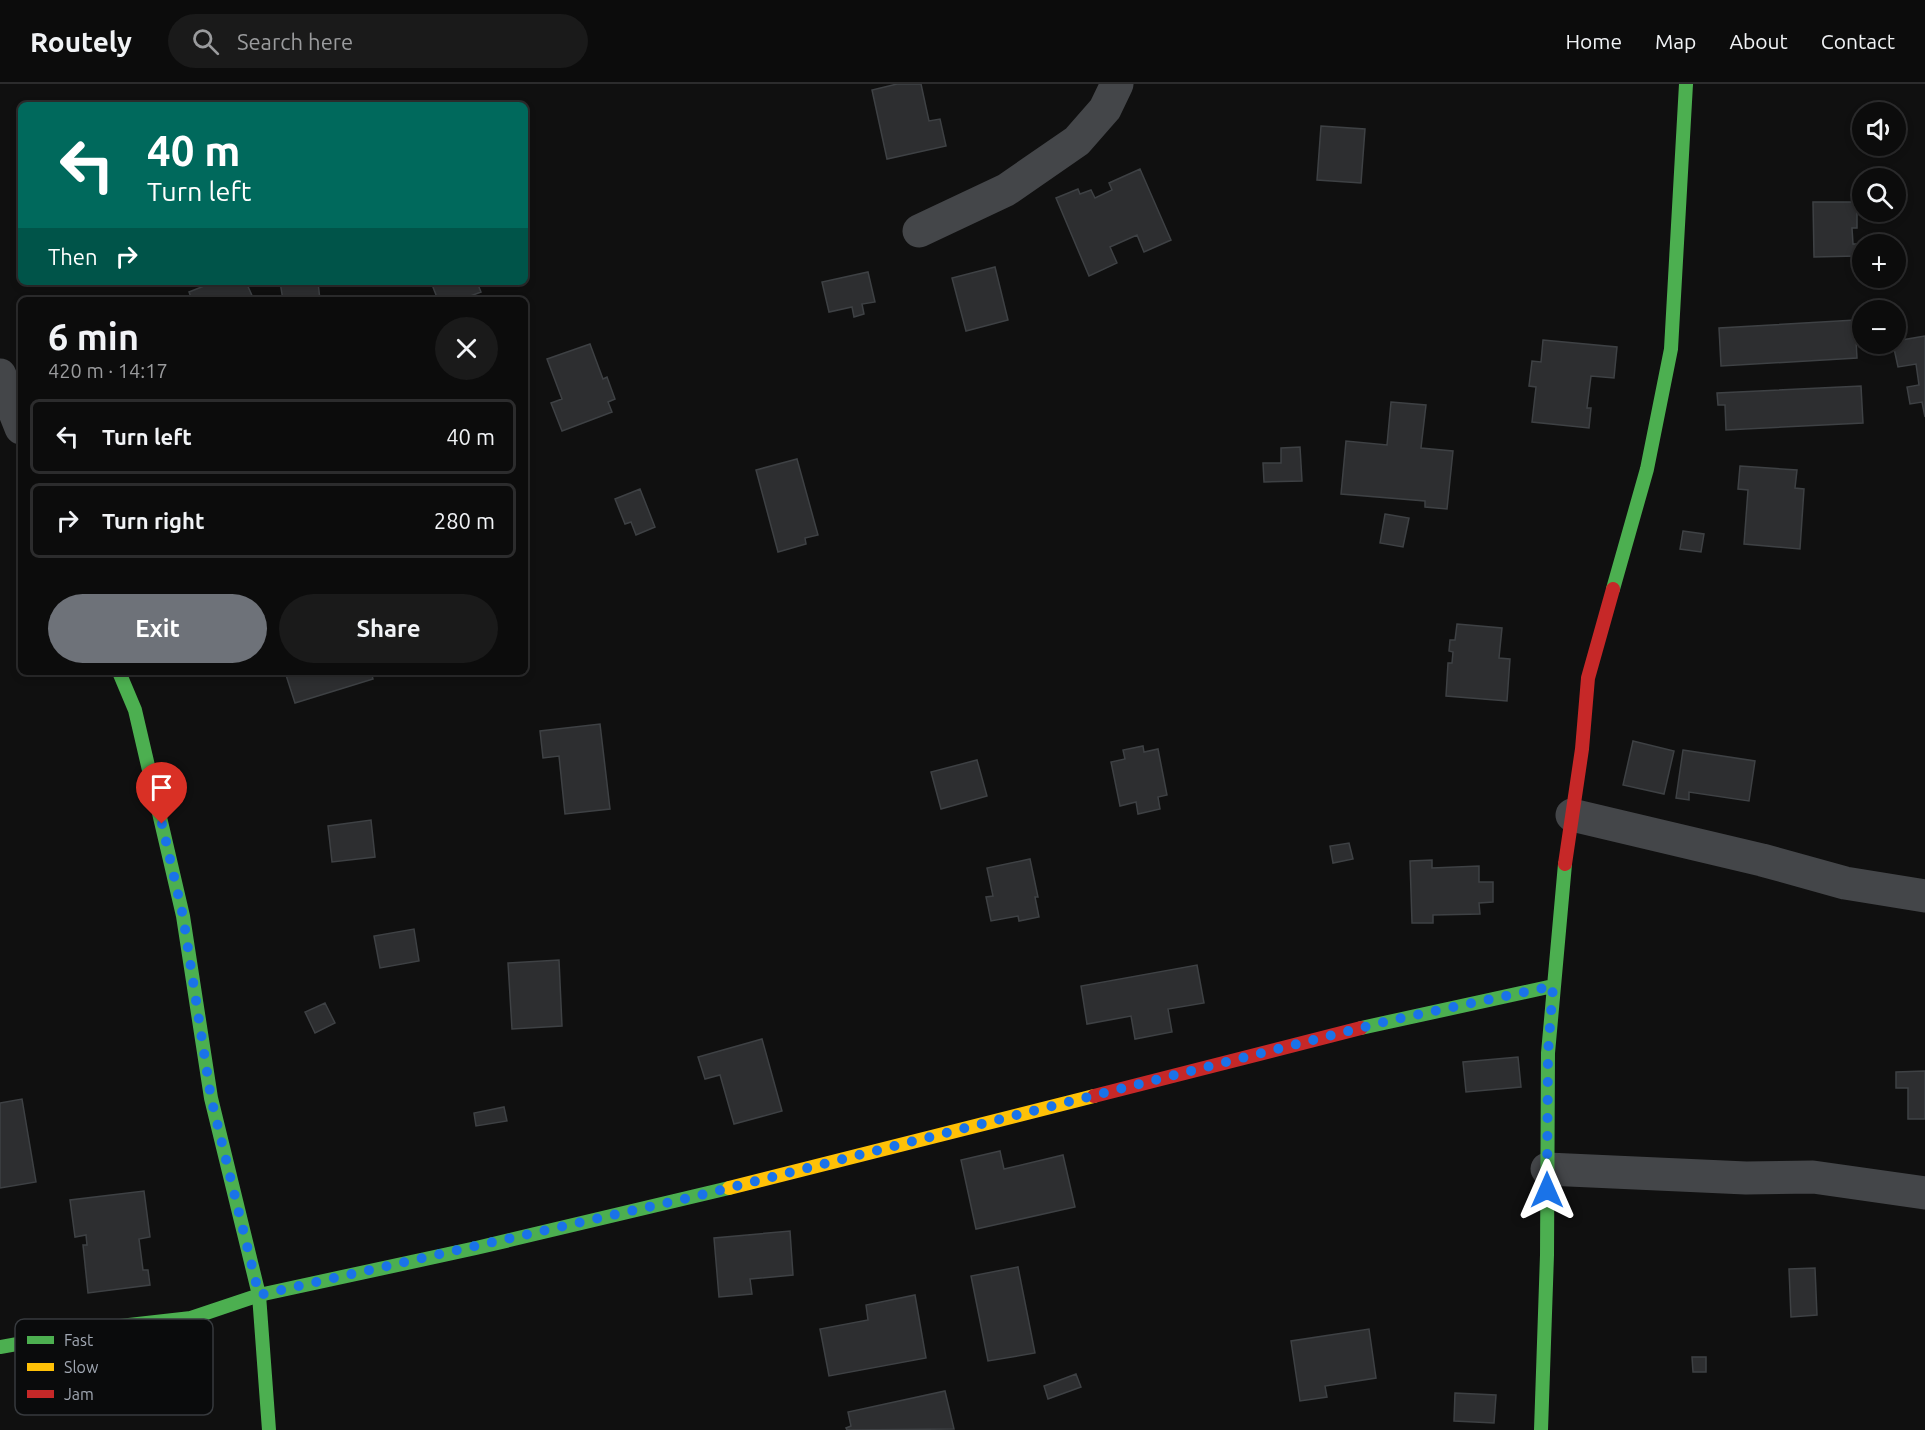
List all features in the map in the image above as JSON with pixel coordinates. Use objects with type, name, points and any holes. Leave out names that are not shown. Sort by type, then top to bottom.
[{"type":"street","points":[[919,231],[1006,190],[1077,141],[1105,109],[1117,84]]},
{"type":"street","points":[[1541,1430],[1547,1255],[1548,1053],[1563,880],[1582,749],[1588,678],[1647,469],[1671,349],[1686,84]]},
{"type":"street","points":[[0,375],[18,420]]},
{"type":"street","points":[[120,675],[135,710],[183,916],[211,1098],[259,1295],[269,1430]]},
{"type":"street","points":[[1572,815],[1762,860],[1845,883],[1925,896]]},
{"type":"street","points":[[183,1319],[259,1295],[697,1196],[1392,1020],[1553,986]]},
{"type":"street","points":[[1547,1169],[1746,1178],[1813,1177],[1925,1193]]},
{"type":"street","points":[[0,1347],[15,1344]]},
{"type":"building","points":[[897,84],[921,84],[929,121],[940,119],[946,146],[887,159],[872,90]]},
{"type":"building","points":[[1321,126],[1365,129],[1361,183],[1317,180]]},
{"type":"building","points":[[1140,169],[1171,240],[1144,252],[1137,235],[1110,247],[1117,263],[1089,276],[1056,198],[1078,189],[1080,194],[1091,190],[1095,198],[1112,190],[1109,183]]},
{"type":"building","points":[[1813,202],[1852,202],[1852,222],[1857,222],[1857,228],[1852,228],[1852,256],[1814,257]]},
{"type":"building","points":[[995,267],[1008,320],[966,331],[952,278]]},
{"type":"building","points":[[868,272],[875,302],[862,304],[864,314],[854,317],[852,307],[829,312],[822,282]]},
{"type":"building","points":[[206,285],[247,285],[253,297],[191,297],[189,292]]},
{"type":"building","points":[[280,285],[318,285],[320,297],[282,297]]},
{"type":"building","points":[[432,285],[478,285],[481,292],[468,297],[437,297]]},
{"type":"building","points":[[1852,320],[1852,354],[1857,354],[1857,358],[1721,366],[1719,328]]},
{"type":"building","points":[[1925,336],[1925,417],[1922,402],[1910,404],[1907,387],[1919,385],[1916,364],[1898,367],[1895,354],[1906,354],[1906,339]]},
{"type":"building","points":[[1543,340],[1617,347],[1614,378],[1591,376],[1587,408],[1591,408],[1589,428],[1532,422],[1536,387],[1529,386],[1532,361],[1541,362]]},
{"type":"building","points":[[590,344],[603,379],[607,377],[615,399],[608,402],[612,412],[562,431],[551,403],[562,399],[547,359]]},
{"type":"building","points":[[1861,386],[1863,423],[1726,430],[1725,405],[1718,405],[1717,393]]},
{"type":"building","points":[[1391,402],[1426,405],[1421,448],[1453,451],[1447,509],[1425,507],[1425,501],[1341,494],[1346,441],[1387,445]]},
{"type":"building","points":[[1300,447],[1302,481],[1264,482],[1263,463],[1281,463],[1281,448]]},
{"type":"building","points":[[797,459],[818,535],[805,538],[806,544],[778,552],[756,470]]},
{"type":"building","points":[[1740,466],[1797,470],[1795,488],[1804,489],[1800,549],[1744,544],[1748,490],[1738,489]]},
{"type":"building","points":[[640,489],[655,527],[636,535],[631,522],[625,524],[615,499]]},
{"type":"building","points":[[1385,514],[1409,518],[1403,547],[1380,543]]},
{"type":"building","points":[[1683,531],[1704,534],[1701,552],[1680,549]]},
{"type":"building","points":[[1457,624],[1502,628],[1499,658],[1510,659],[1507,701],[1446,696],[1448,663],[1452,663],[1453,652],[1449,651],[1450,640],[1455,640]]},
{"type":"building","points":[[286,675],[372,675],[373,679],[295,703]]},
{"type":"building","points":[[600,724],[610,809],[565,814],[559,756],[543,758],[540,731]]},
{"type":"building","points":[[1633,741],[1674,751],[1664,794],[1623,785]]},
{"type":"building","points":[[1143,746],[1144,752],[1158,749],[1167,795],[1158,797],[1160,809],[1138,814],[1136,802],[1120,806],[1111,762],[1125,759],[1123,750]]},
{"type":"building","points":[[1683,750],[1755,761],[1749,801],[1689,792],[1689,800],[1676,798]]},
{"type":"building","points":[[977,760],[987,796],[941,809],[931,772]]},
{"type":"building","points":[[371,820],[375,857],[332,862],[328,826]]},
{"type":"building","points":[[1349,843],[1353,859],[1333,863],[1330,846]]},
{"type":"building","points":[[1030,859],[1038,897],[1035,897],[1039,917],[1019,921],[1018,916],[991,921],[986,897],[993,896],[987,868]]},
{"type":"building","points":[[1432,860],[1432,868],[1479,866],[1479,882],[1493,882],[1493,902],[1479,903],[1480,914],[1433,915],[1433,923],[1412,923],[1410,861]]},
{"type":"building","points":[[414,929],[419,961],[380,968],[374,936]]},
{"type":"building","points":[[559,960],[562,1026],[512,1029],[508,963]]},
{"type":"building","points":[[1197,965],[1204,1003],[1168,1009],[1172,1032],[1135,1039],[1131,1016],[1087,1024],[1081,986]]},
{"type":"building","points":[[325,1003],[335,1023],[315,1033],[305,1012]]},
{"type":"building","points":[[762,1039],[782,1111],[734,1124],[720,1075],[705,1079],[698,1057]]},
{"type":"building","points":[[1518,1057],[1521,1087],[1466,1092],[1463,1062]]},
{"type":"building","points":[[1925,1071],[1925,1119],[1908,1119],[1908,1088],[1896,1088],[1896,1072]]},
{"type":"building","points":[[22,1099],[36,1182],[0,1188],[0,1103]]},
{"type":"building","points":[[504,1107],[507,1121],[476,1126],[474,1113]]},
{"type":"building","points":[[1000,1151],[1004,1169],[1063,1155],[1075,1207],[976,1229],[961,1160]]},
{"type":"building","points":[[144,1191],[150,1237],[139,1239],[143,1270],[148,1270],[150,1285],[88,1293],[83,1245],[87,1245],[86,1235],[75,1237],[70,1200]]},
{"type":"building","points":[[790,1231],[793,1275],[750,1279],[752,1294],[719,1297],[714,1238]]},
{"type":"building","points":[[1018,1267],[1035,1353],[988,1361],[971,1276]]},
{"type":"building","points":[[1815,1268],[1817,1315],[1791,1317],[1789,1269]]},
{"type":"building","points":[[915,1295],[926,1358],[829,1376],[820,1329],[868,1320],[866,1305]]},
{"type":"building","points":[[1369,1329],[1376,1378],[1325,1386],[1327,1397],[1300,1401],[1291,1341]]},
{"type":"building","points":[[1692,1357],[1706,1357],[1706,1372],[1693,1372]]},
{"type":"building","points":[[1076,1374],[1081,1387],[1048,1399],[1044,1386]]},
{"type":"building","points":[[945,1391],[954,1429],[847,1430],[846,1428],[851,1426],[848,1412]]},
{"type":"building","points":[[1455,1393],[1496,1395],[1494,1423],[1454,1421]]},
{"type":"traffic: fast","points":[[1613,589],[1647,469],[1671,349],[1686,84]]},
{"type":"traffic: fast","points":[[120,675],[135,710],[183,916],[211,1098],[259,1295],[269,1430]]},
{"type":"traffic: fast","points":[[1541,1430],[1547,1255],[1548,1053],[1565,864]]},
{"type":"traffic: fast","points":[[1361,1028],[1553,986]]},
{"type":"traffic: fast","points":[[182,1319],[259,1295],[476,1248],[729,1188]]},
{"type":"traffic: fast","points":[[0,1347],[15,1344]]},
{"type":"traffic: slow","points":[[729,1188],[1094,1096]]},
{"type":"traffic: jam","points":[[1565,864],[1582,749],[1588,678],[1613,589]]},
{"type":"traffic: jam","points":[[1094,1096],[1361,1028]]},
{"type":"route","points":[[162,824],[183,916],[211,1098],[259,1295],[476,1248],[697,1196],[1392,1020],[1553,986],[1548,1053],[1547,1190]]}]
